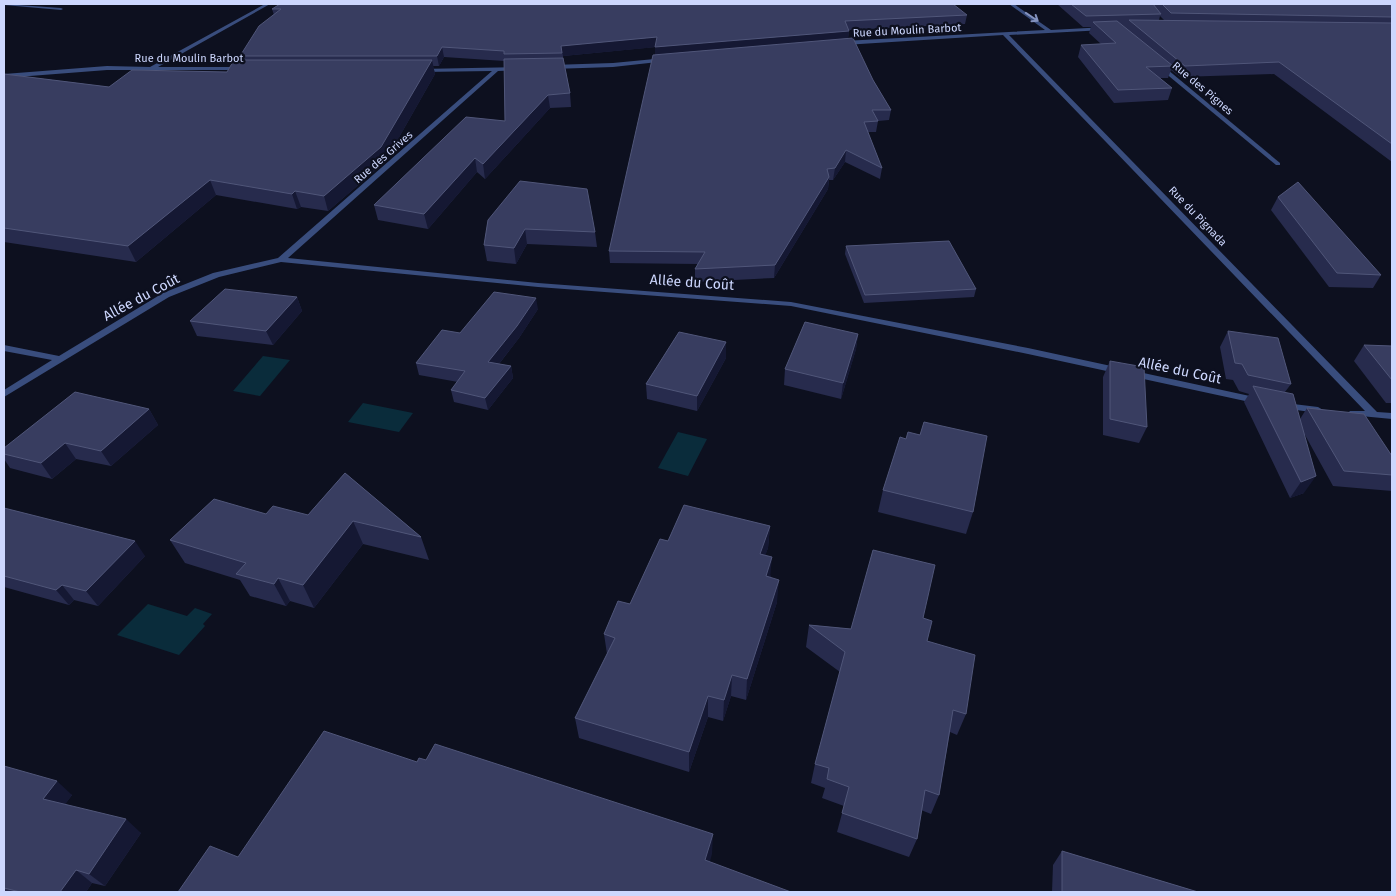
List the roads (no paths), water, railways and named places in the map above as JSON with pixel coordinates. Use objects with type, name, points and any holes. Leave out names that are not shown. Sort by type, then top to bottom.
[{"type":"street","points":[[4,4],[61,9]]},
{"type":"street","points":[[152,68],[268,4]]},
{"type":"street","points":[[1011,4],[1050,31]]},
{"type":"street","name":"Rue du Moulin Barbot","points":[[841,44],[1115,28]]},
{"type":"street","name":"Rue du Pignada","points":[[1005,34],[1375,415]]},
{"type":"street","points":[[545,67],[613,65],[671,59]]},
{"type":"street","name":"Rue des Pignes","points":[[1152,59],[1278,164]]},
{"type":"street","name":"Rue du Moulin Barbot","points":[[4,76],[66,70],[152,68],[248,69]]},
{"type":"street","points":[[414,70],[526,68]]},
{"type":"street","name":"Rue des Grives","points":[[281,260],[497,69]]},
{"type":"street","name":"Allée du Coût","points":[[4,394],[166,295],[216,275],[281,260],[538,285],[790,304],[1028,351],[1264,402]]},
{"type":"street","points":[[4,348],[60,359]]},
{"type":"street","points":[[1274,404],[1327,411]]},
{"type":"street","points":[[1346,413],[1392,416]]},
{"type":"water","points":[[263,356],[290,360],[260,396],[233,391]]},
{"type":"water","points":[[363,403],[413,413],[399,432],[348,422]]},
{"type":"water","points":[[678,432],[707,439],[688,476],[658,468]]},
{"type":"water","points":[[148,604],[187,616],[195,608],[212,614],[203,624],[205,626],[179,655],[117,635]]}]
